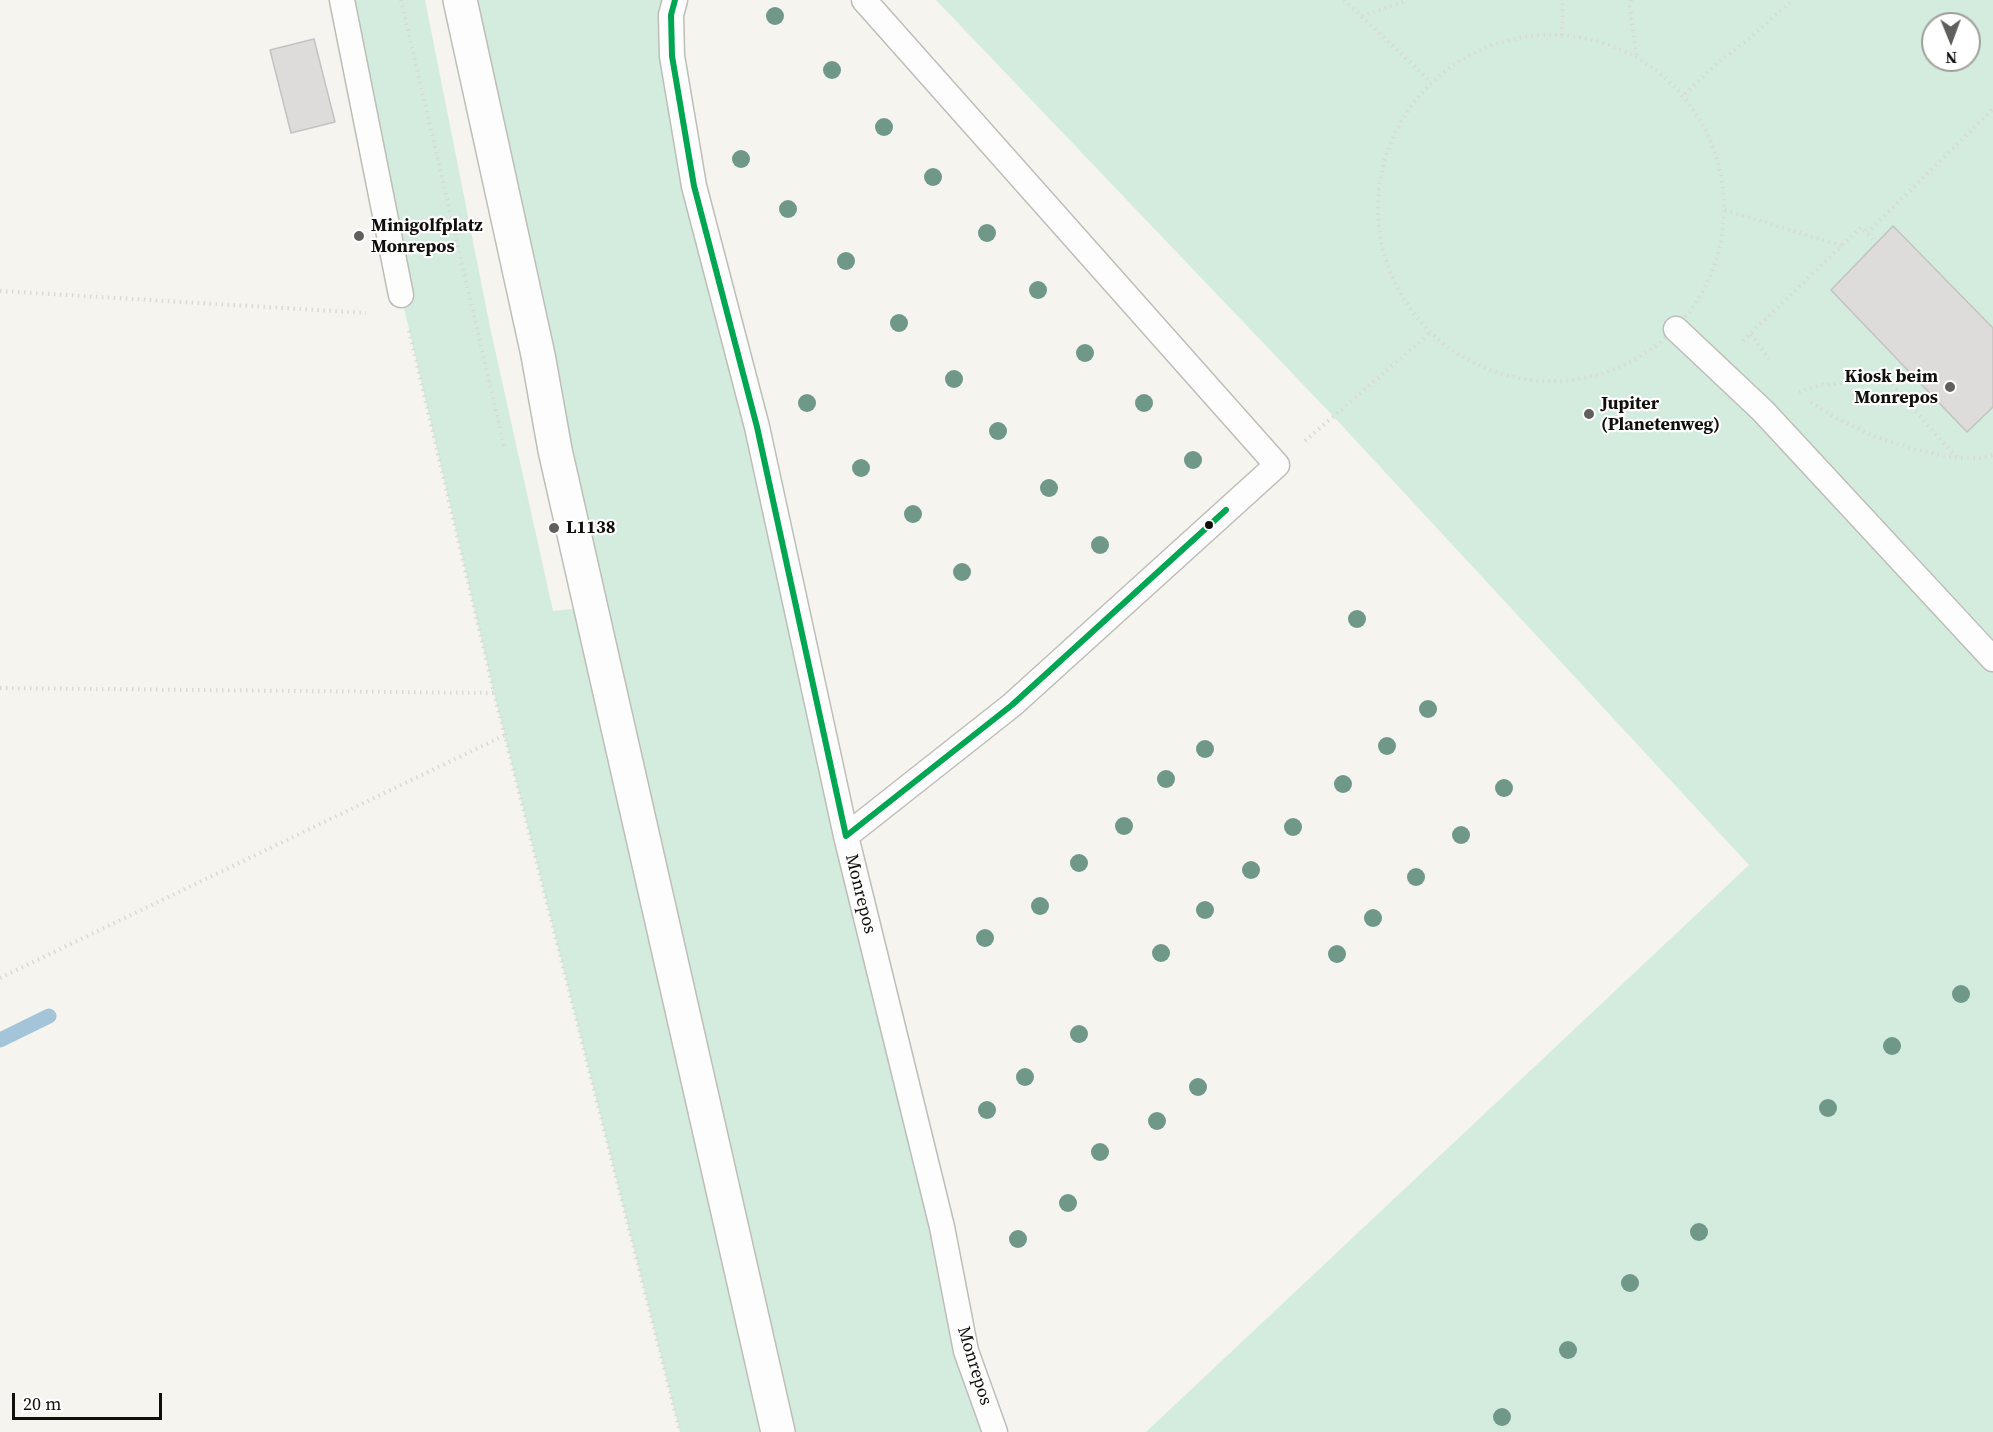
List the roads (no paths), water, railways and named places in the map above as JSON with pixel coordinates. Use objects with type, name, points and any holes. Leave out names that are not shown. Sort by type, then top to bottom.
[{"type":"main road","points":[[460,0],[538,355],[558,461],[778,1432]]},
{"type":"lane","points":[[342,0],[403,306]]},
{"type":"lane","name":"Monrepos","points":[[675,0],[671,15],[672,56],[694,186],[757,427],[846,836],[942,1227],[966,1351],[995,1432]]},
{"type":"lane","points":[[846,836],[1012,705],[1277,465],[864,0]]},
{"type":"lane","points":[[1676,329],[1763,411],[1993,659]]},
{"type":"waterway","points":[[0,1040],[49,1016]]},
{"type":"place","name":"Minigolfplatz Monrepos","points":[[359,236]]},
{"type":"place","name":"Kiosk beim Monrepos","points":[[1950,387]]},
{"type":"place","name":"Jupiter (Planetenweg)","points":[[1589,414]]},
{"type":"place","name":"L1138","points":[[554,528]]}]
